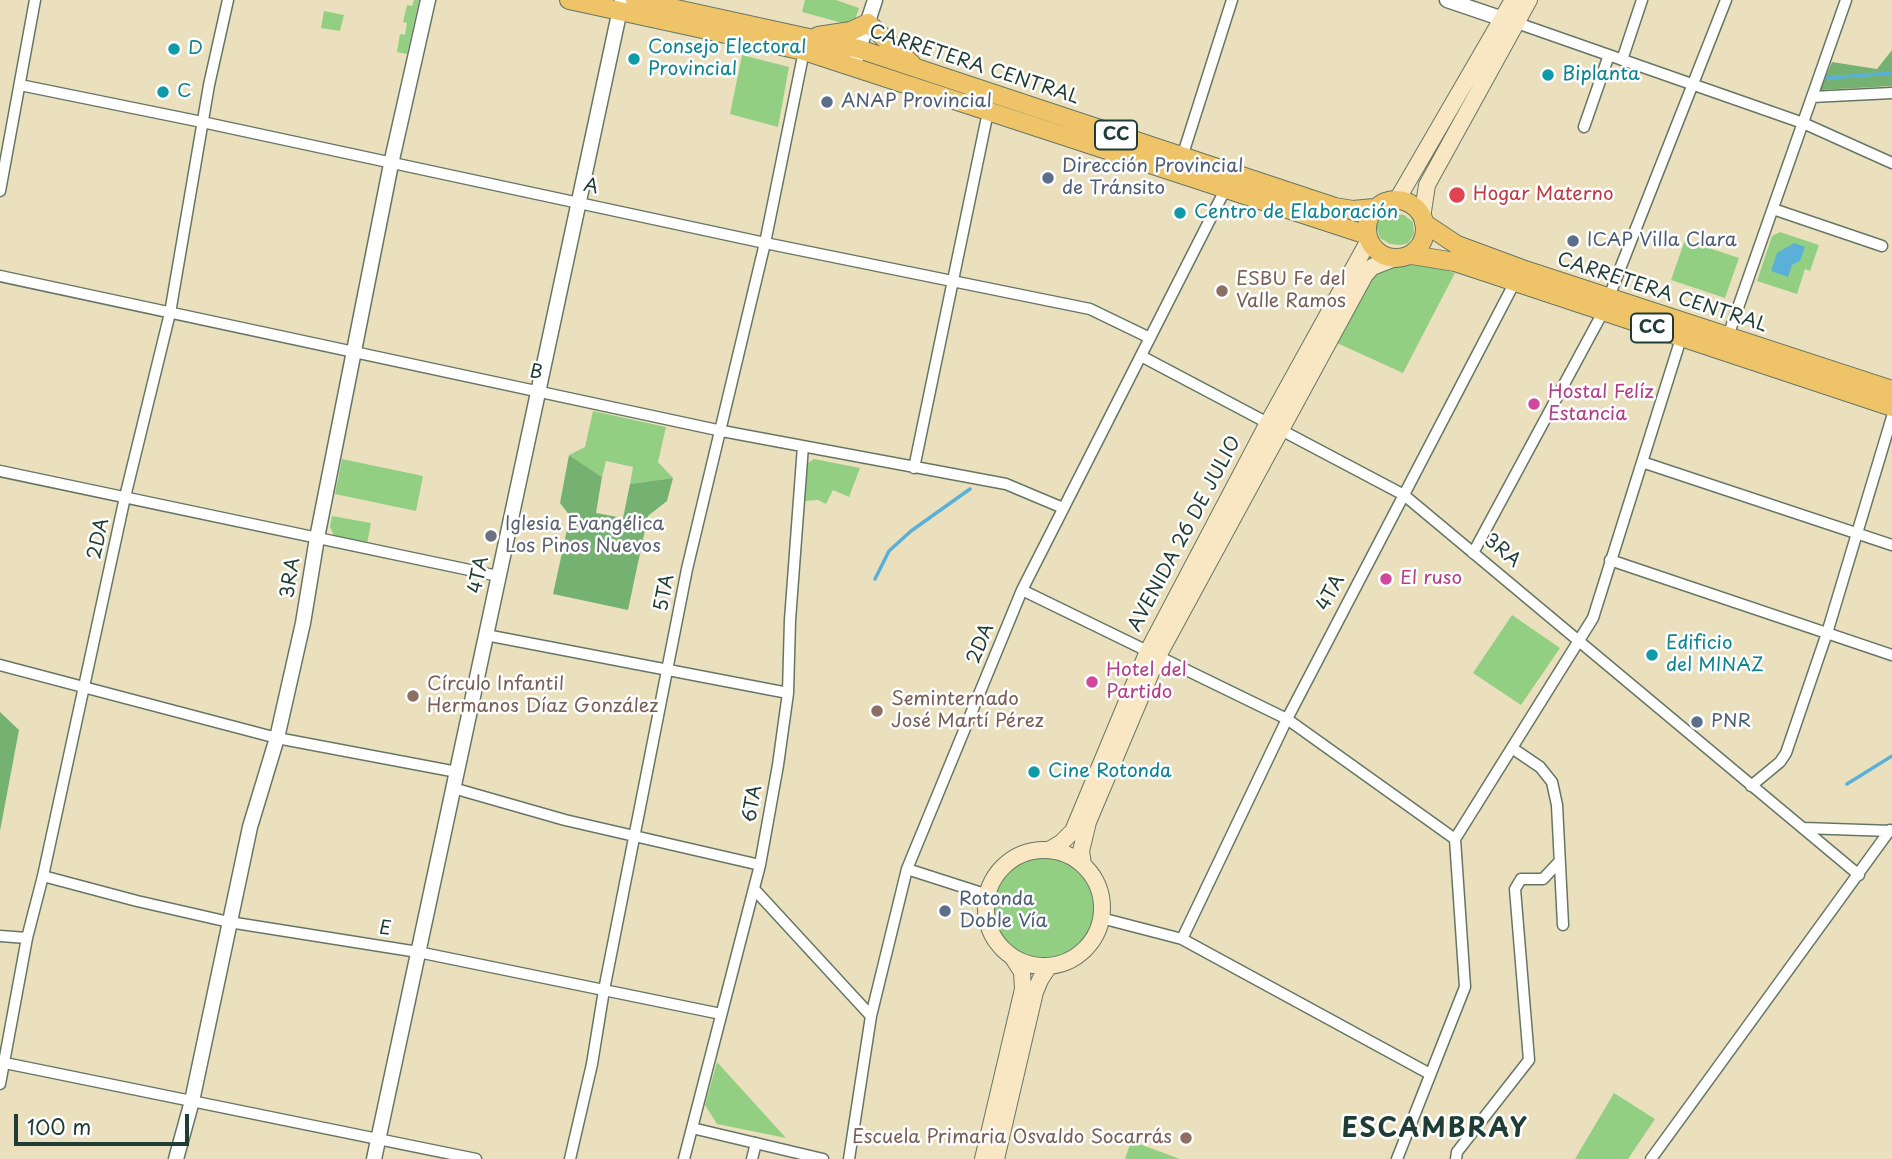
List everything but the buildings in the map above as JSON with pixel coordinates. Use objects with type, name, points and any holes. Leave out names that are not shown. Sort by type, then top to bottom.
[{"type":"main road","name":"CARRETERA CENTRAL","points":[[569,0],[620,6],[806,44]]},
{"type":"main road","name":"CARRETERA CENTRAL","points":[[635,0],[856,57],[1229,181],[1368,237]]},
{"type":"main road","points":[[1403,256],[1423,240],[1427,185],[1510,21],[1513,0]]},
{"type":"main road","points":[[1397,200],[1510,21],[1529,0]]},
{"type":"main road","points":[[806,44],[868,23],[917,68]]},
{"type":"main road","name":"CARRETERA CENTRAL","points":[[856,57],[917,68],[990,102]]},
{"type":"main road","name":"CARRETERA CENTRAL","points":[[1078,131],[1182,156],[1229,181],[1335,207],[1353,210],[1374,208]]},
{"type":"main road","name":"CC","points":[[1374,208],[1381,203],[1397,200],[1412,206],[1423,221]]},
{"type":"main road","points":[[1368,237],[1367,221],[1374,208]]},
{"type":"main road","name":"CARRETERA CENTRAL","points":[[1423,221],[1457,245],[1518,276]]},
{"type":"main road","name":"CC","points":[[1368,237],[1379,253],[1403,256]]},
{"type":"main road","name":"AVENIDA 26 DE JULIO","points":[[1049,850],[1073,831],[1153,654],[1274,426],[1368,237]]},
{"type":"main road","name":"CARRETERA CENTRAL","points":[[1403,256],[1455,262],[1518,276],[1684,330],[1892,407]]},
{"type":"main road","name":"AVENIDA 26 DE JULIO","points":[[1274,426],[1365,275],[1378,264],[1403,256]]},
{"type":"main road","name":"CARRETERA CENTRAL","points":[[1684,330],[1728,337],[1892,390]]},
{"type":"main road","name":"AVENIDA 26 DE JULIO","points":[[1083,864],[1081,851],[1088,822],[1153,654]]},
{"type":"main road","points":[[983,1159],[1023,989],[1022,972],[1013,958],[999,945],[989,928],[985,909],[988,895],[998,872],[1012,859],[1030,851],[1049,850],[1068,855],[1083,864],[1094,877],[1101,893],[1101,918],[1092,942],[1080,954],[1049,966],[1032,965],[1013,958]]},
{"type":"main road","points":[[996,1159],[1035,992],[1049,966]]},
{"type":"street","points":[[0,191],[35,0]]},
{"type":"street","name":"2DA","points":[[0,1084],[27,939],[125,498],[170,313],[202,122],[228,0]]},
{"type":"street","name":"3RA","points":[[176,1159],[192,1101],[250,827],[277,738],[303,623],[317,538],[391,164],[428,0]]},
{"type":"street","points":[[856,57],[875,0]]},
{"type":"street","points":[[1182,156],[1232,0]]},
{"type":"street","points":[[1447,0],[1803,123],[1892,163]]},
{"type":"street","points":[[1622,60],[1642,0]]},
{"type":"street","points":[[1474,553],[1606,305],[1726,0]]},
{"type":"street","points":[[1728,337],[1846,0]]},
{"type":"street","name":"4TA","points":[[374,1159],[620,6]]},
{"type":"street","name":"5TA","points":[[570,1159],[592,1064],[604,990],[687,569],[765,243],[806,44]]},
{"type":"street","points":[[1584,127],[1609,55]]},
{"type":"street","name":"A","points":[[20,85],[1090,309],[1150,338]]},
{"type":"street","points":[[1812,97],[1892,93]]},
{"type":"street","points":[[914,468],[990,102]]},
{"type":"street","name":"2DA","points":[[849,1159],[871,1016],[907,869],[1022,590],[1229,181]]},
{"type":"street","points":[[1773,209],[1882,246]]},
{"type":"street","name":"B","points":[[0,276],[722,431],[1006,484],[1063,508]]},
{"type":"street","name":"4TA","points":[[1182,939],[1287,719],[1518,276]]},
{"type":"street","points":[[1397,1159],[1465,987],[1455,839],[1592,618],[1684,330]]},
{"type":"street","name":"3RA","points":[[1140,356],[1404,495],[1859,874]]},
{"type":"street","points":[[1751,786],[1786,754],[1826,634],[1892,417]]},
{"type":"street","name":"6TA","points":[[684,1159],[761,865],[788,693],[789,620],[803,446]]},
{"type":"street","points":[[1642,462],[1892,545]]},
{"type":"street","points":[[0,471],[498,576]]},
{"type":"street","points":[[1609,560],[1892,655]]},
{"type":"street","points":[[1022,590],[1287,719],[1455,839]]},
{"type":"street","points":[[486,635],[788,693]]},
{"type":"street","points":[[0,665],[277,738],[457,772]]},
{"type":"street","points":[[1512,748],[1540,768],[1552,782],[1557,805],[1563,925]]},
{"type":"street","points":[[453,788],[635,837],[761,865]]},
{"type":"street","points":[[1803,828],[1891,831]]},
{"type":"street","points":[[1651,1159],[1891,831]]},
{"type":"street","points":[[1543,879],[1558,863]]},
{"type":"street","points":[[907,869],[988,895]]},
{"type":"street","name":"E","points":[[43,876],[229,922],[418,952],[721,1014]]},
{"type":"street","points":[[1456,1159],[1457,1152],[1529,1060],[1515,889],[1521,879],[1543,879],[1560,885]]},
{"type":"street","points":[[754,889],[871,1016]]},
{"type":"street","points":[[1101,918],[1182,939],[1430,1074]]},
{"type":"street","points":[[0,936],[27,939]]},
{"type":"street","points":[[5,1063],[476,1159]]},
{"type":"street","points":[[692,1128],[823,1159]]},
{"type":"street","points":[[752,1159],[756,1143]]},
{"type":"green space","points":[[414,0],[419,0],[407,54],[397,52],[400,34],[405,35],[407,23],[403,22],[407,5],[412,6]]},
{"type":"green space","points":[[805,0],[836,0],[859,8],[854,23],[850,25],[802,12]]},
{"type":"green space","points":[[324,11],[344,15],[340,31],[321,28]]},
{"type":"green space","points":[[1892,50],[1892,86],[1820,90],[1832,62],[1877,69]]},
{"type":"green space","points":[[742,55],[789,67],[778,127],[730,114]]},
{"type":"green space","points":[[1388,213],[1404,215],[1413,222],[1414,234],[1408,243],[1390,244],[1380,238],[1376,226],[1381,216]]},
{"type":"green space","points":[[1780,232],[1819,245],[1810,271],[1805,269],[1797,294],[1757,281],[1772,236]]},
{"type":"green space","points":[[1685,240],[1739,258],[1725,298],[1671,280]]},
{"type":"green space","points":[[1429,264],[1455,273],[1403,373],[1337,343],[1372,277],[1395,266]]},
{"type":"green space","points":[[593,411],[666,427],[658,462],[673,478],[630,484],[633,467],[606,461],[602,477],[569,455],[585,447]]},
{"type":"green space","points":[[569,455],[602,477],[596,513],[623,518],[630,484],[673,478],[667,501],[648,516],[628,610],[553,594],[570,516],[560,503]]},
{"type":"green space","points":[[342,459],[423,476],[416,511],[335,494]]},
{"type":"green space","points":[[814,459],[860,468],[849,497],[833,490],[826,504],[818,500],[805,501],[808,463]]},
{"type":"green space","points":[[332,516],[371,523],[367,544],[335,538],[330,527]]},
{"type":"green space","points":[[1512,615],[1560,648],[1521,705],[1473,673]]},
{"type":"green space","points":[[0,712],[19,730],[0,831]]},
{"type":"green space","points":[[1045,855],[1065,859],[1082,871],[1094,888],[1098,908],[1094,928],[1082,945],[1065,957],[1045,961],[1025,957],[1008,945],[996,928],[992,908],[996,888],[1008,871],[1025,859]]},
{"type":"green space","points":[[717,1062],[786,1138],[717,1124],[705,1105]]},
{"type":"green space","points":[[1614,1093],[1655,1119],[1628,1159],[1575,1159]]},
{"type":"green space","points":[[1131,1141],[1180,1159],[1125,1159]]},
{"type":"water","points":[[1794,243],[1805,247],[1800,261],[1792,265],[1788,277],[1771,271],[1777,253]]},
{"type":"waterway","points":[[1827,78],[1892,73]]},
{"type":"waterway","points":[[875,579],[889,551],[911,531],[970,489]]},
{"type":"waterway","points":[[1847,784],[1892,756]]},
{"type":"place","name":"D","points":[[174,49]]},
{"type":"place","name":"Consejo Electoral Provincial","points":[[634,59]]},
{"type":"place","name":"Biplanta","points":[[1548,75]]},
{"type":"place","name":"C","points":[[163,92]]},
{"type":"place","name":"ANAP Provincial","points":[[827,102]]},
{"type":"place","name":"Dirección Provincial de Tránsito","points":[[1048,178]]},
{"type":"place","name":"Hogar Materno","points":[[1457,195]]},
{"type":"place","name":"Centro de Elaboración","points":[[1180,213]]},
{"type":"place","name":"ICAP Villa Clara","points":[[1573,241]]},
{"type":"place","name":"ESBU Fe del Valle Ramos","points":[[1222,291]]},
{"type":"place","name":"Hostal Felíz Estancia","points":[[1534,404]]},
{"type":"place","name":"Iglesia Evangélica Los Pinos Nuevos","points":[[491,536]]},
{"type":"place","name":"El ruso","points":[[1386,579]]},
{"type":"place","name":"Edificio del MINAZ","points":[[1652,655]]},
{"type":"place","name":"Hotel del Partido","points":[[1092,682]]},
{"type":"place","name":"Círculo Infantil Hermanos Díaz González","points":[[413,696]]},
{"type":"place","name":"Seminternado José Martí Pérez","points":[[877,711]]},
{"type":"place","name":"PNR","points":[[1697,722]]},
{"type":"place","name":"Cine Rotonda","points":[[1034,772]]},
{"type":"place","name":"Rotonda Doble Vía","points":[[945,911]]},
{"type":"place","name":"Escuela Primaria Osvaldo Socarrás","points":[[1186,1138]]},
{"type":"district","name":"ESCAMBRAY","points":[[1435,1130]]}]
